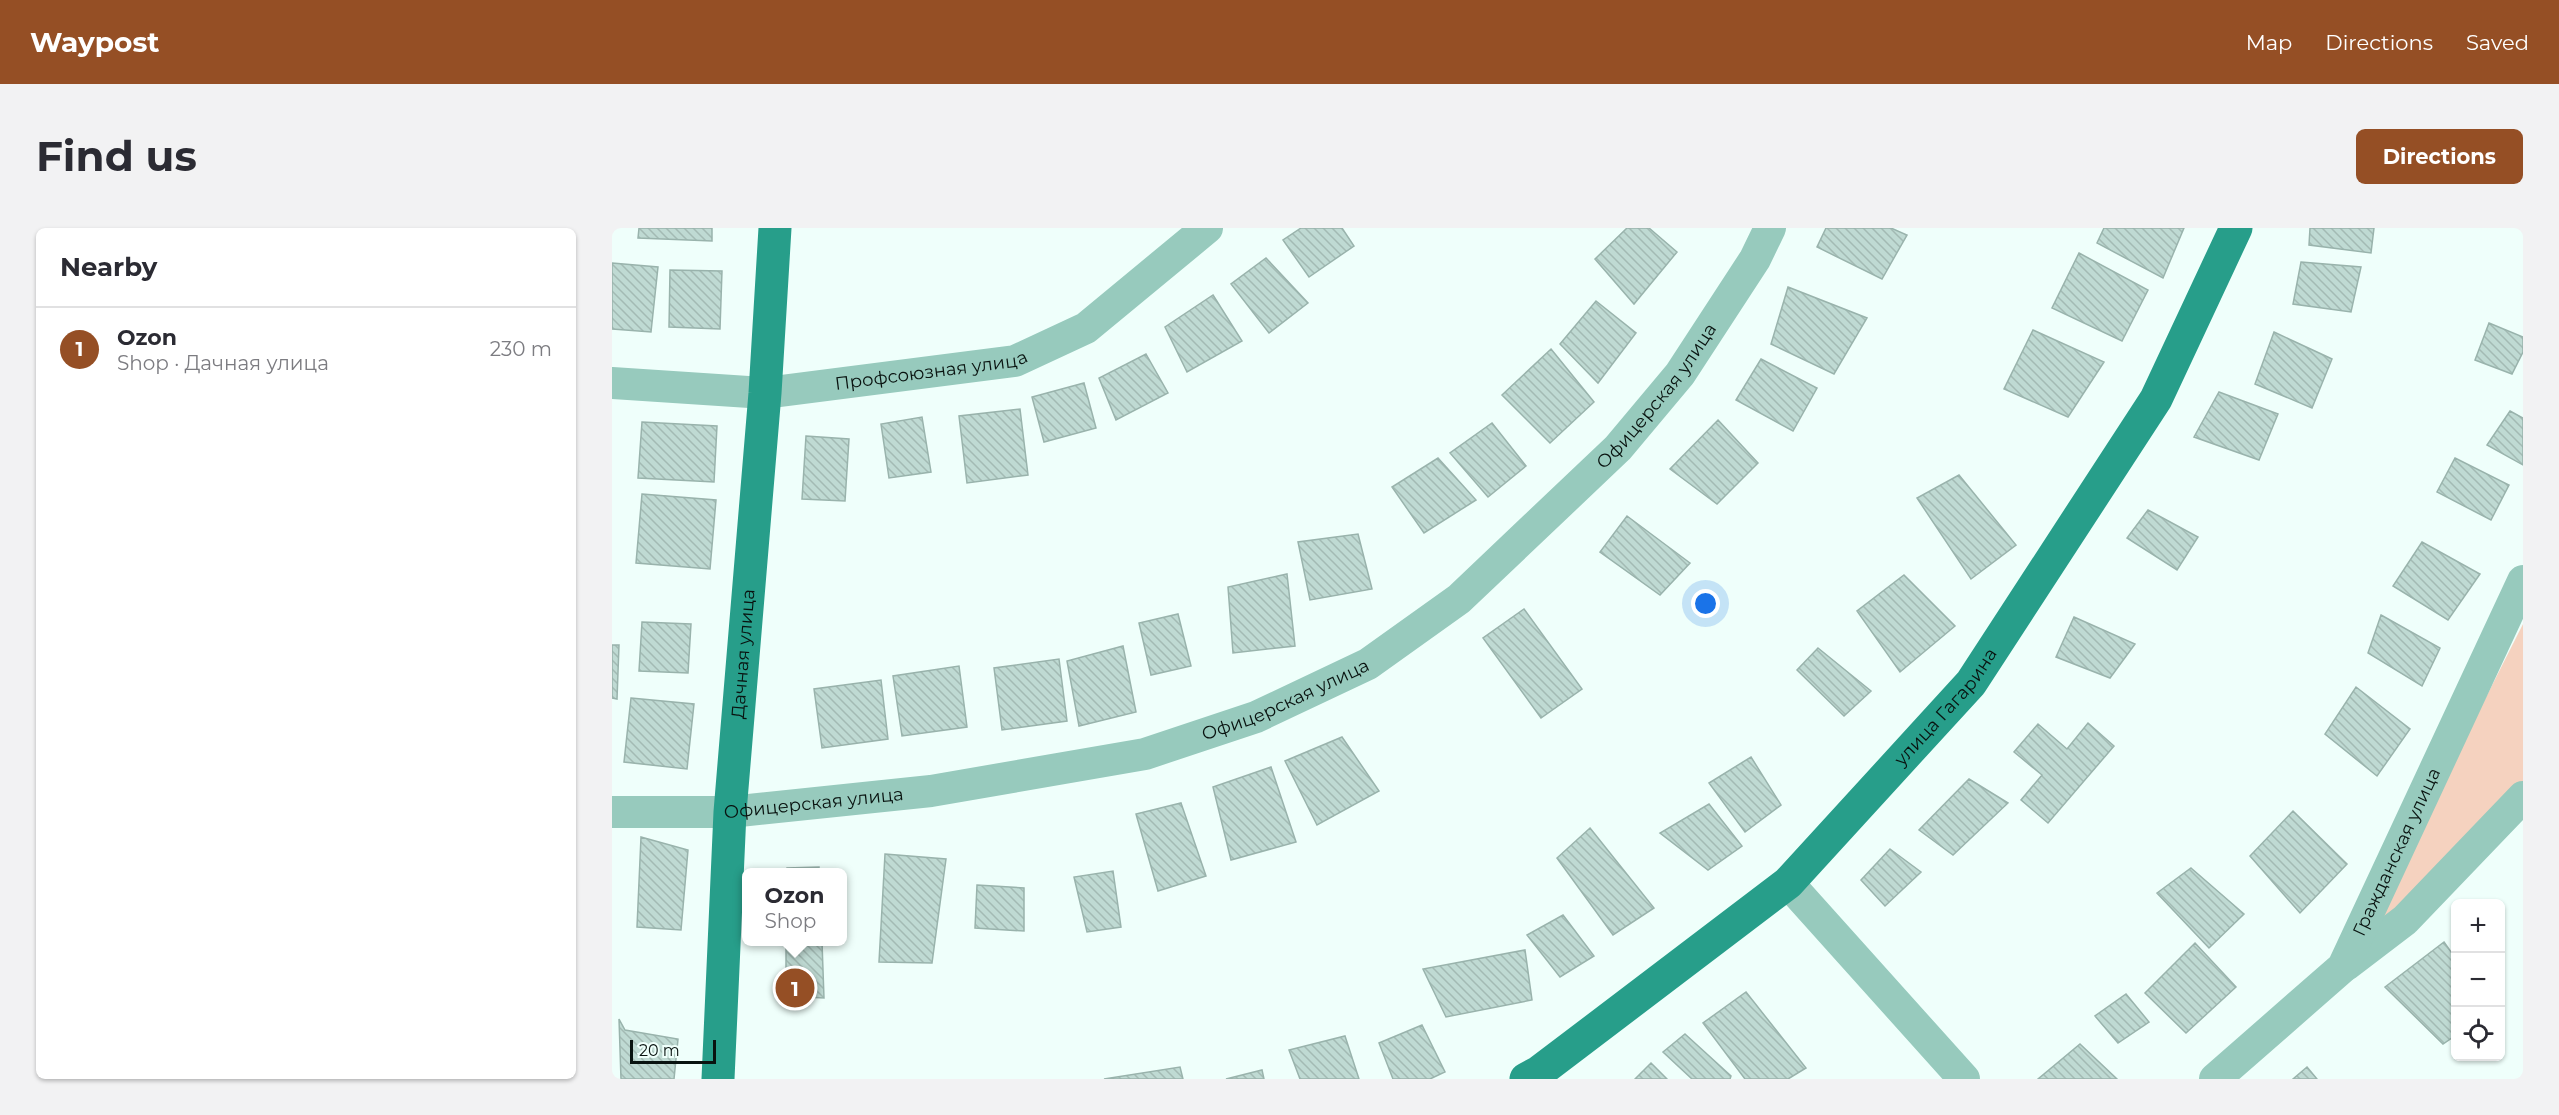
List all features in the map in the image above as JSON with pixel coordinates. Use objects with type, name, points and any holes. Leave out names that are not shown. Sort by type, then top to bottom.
[{"type":"main road","name":"Дачная улица","points":[[718,1079],[730,812],[765,393],[775,228]]},
{"type":"main road","name":"улица Гагарина","points":[[1526,1079],[1539,1072],[1788,883],[1971,683],[2156,399],[2236,228]]},
{"type":"street","name":"Профсоюзная улица","points":[[612,383],[765,393],[1015,361],[1086,328],[1207,228]]},
{"type":"street","name":"Офицерская улица","points":[[612,812],[730,812],[931,791],[1145,754],[1256,717],[1368,664],[1459,599],[1618,448],[1680,374],[1755,259],[1770,228]]},
{"type":"street","name":"Гражданская улица","points":[[2215,1079],[2343,967],[2523,581]]},
{"type":"street","points":[[2343,967],[2405,920],[2523,797]]},
{"type":"street","points":[[1788,883],[1964,1079]]},
{"type":"shaded area","points":[[2523,624],[2523,782],[2363,941]]},
{"type":"building","points":[[639,228],[712,228],[712,241],[638,238]]},
{"type":"building","points":[[1301,228],[1342,228],[1354,246],[1309,277],[1283,240]]},
{"type":"building","points":[[1627,228],[1649,228],[1677,252],[1634,304],[1595,259]]},
{"type":"building","points":[[1826,228],[1891,228],[1907,235],[1882,279],[1817,247]]},
{"type":"building","points":[[2104,228],[2184,228],[2163,278],[2097,243]]},
{"type":"building","points":[[2310,228],[2374,228],[2371,253],[2309,245]]},
{"type":"building","points":[[2079,253],[2148,290],[2122,341],[2052,308]]},
{"type":"building","points":[[1266,258],[1308,303],[1269,333],[1231,284]]},
{"type":"building","points":[[2301,262],[2361,267],[2351,312],[2293,304]]},
{"type":"building","points":[[612,263],[658,267],[651,332],[612,329]]},
{"type":"building","points":[[670,270],[722,271],[720,329],[669,327]]},
{"type":"building","points":[[1788,287],[1867,318],[1834,374],[1771,344]]},
{"type":"building","points":[[1213,295],[1242,341],[1187,372],[1165,327]]},
{"type":"building","points":[[1596,301],[1636,333],[1598,383],[1560,344]]},
{"type":"building","points":[[2489,323],[2523,337],[2523,352],[2512,374],[2475,360]]},
{"type":"building","points":[[2033,330],[2104,362],[2068,417],[2004,389]]},
{"type":"building","points":[[2274,332],[2332,359],[2312,408],[2255,384]]},
{"type":"building","points":[[1551,349],[1594,402],[1550,443],[1502,395]]},
{"type":"building","points":[[1146,354],[1168,393],[1116,420],[1099,378]]},
{"type":"building","points":[[1761,359],[1817,388],[1793,431],[1736,400]]},
{"type":"building","points":[[1084,383],[1096,428],[1044,442],[1032,397]]},
{"type":"building","points":[[2219,392],[2278,414],[2259,460],[2194,437]]},
{"type":"building","points":[[1020,409],[1028,475],[967,483],[959,416]]},
{"type":"building","points":[[2510,411],[2523,418],[2523,465],[2487,445]]},
{"type":"building","points":[[922,417],[931,472],[889,478],[881,424]]},
{"type":"building","points":[[1718,420],[1758,463],[1717,504],[1670,469]]},
{"type":"building","points":[[642,422],[717,426],[714,482],[638,478]]},
{"type":"building","points":[[1492,423],[1526,466],[1488,497],[1450,453]]},
{"type":"building","points":[[806,436],[849,439],[845,501],[802,499]]},
{"type":"building","points":[[1438,458],[1476,500],[1424,533],[1392,487]]},
{"type":"building","points":[[2455,458],[2509,485],[2491,520],[2437,492]]},
{"type":"building","points":[[1959,475],[2016,545],[1971,579],[1917,498]]},
{"type":"building","points":[[642,494],[716,500],[710,569],[636,563]]},
{"type":"building","points":[[2148,510],[2198,537],[2177,570],[2127,538]]},
{"type":"building","points":[[1627,516],[1690,563],[1660,595],[1600,552]]},
{"type":"building","points":[[1358,534],[1372,589],[1310,600],[1298,542]]},
{"type":"building","points":[[2422,542],[2480,574],[2448,620],[2393,586]]},
{"type":"building","points":[[1287,574],[1295,646],[1233,653],[1228,587]]},
{"type":"building","points":[[1904,575],[1955,626],[1900,672],[1857,611]]},
{"type":"building","points":[[1524,609],[1582,689],[1541,718],[1483,638]]},
{"type":"building","points":[[1178,614],[1191,666],[1151,675],[1139,623]]},
{"type":"building","points":[[2381,615],[2440,648],[2422,686],[2368,653]]},
{"type":"building","points":[[2074,617],[2135,644],[2110,678],[2056,657]]},
{"type":"building","points":[[642,622],[691,624],[688,673],[639,671]]},
{"type":"building","points":[[612,645],[619,645],[617,699],[612,698]]},
{"type":"building","points":[[1123,646],[1136,712],[1079,726],[1067,661]]},
{"type":"building","points":[[1818,648],[1871,691],[1844,716],[1797,670]]},
{"type":"building","points":[[1059,659],[1067,721],[1002,730],[994,668]]},
{"type":"building","points":[[959,666],[967,727],[902,736],[893,676]]},
{"type":"building","points":[[881,680],[888,739],[822,748],[814,689]]},
{"type":"building","points":[[2356,687],[2410,729],[2377,776],[2325,734]]},
{"type":"building","points":[[631,698],[694,704],[687,769],[624,762]]},
{"type":"building","points":[[2088,723],[2114,746],[2048,823],[2021,800],[2042,775],[2014,752],[2038,724],[2067,749]]},
{"type":"building","points":[[1342,737],[1379,791],[1317,825],[1285,761]]},
{"type":"building","points":[[1751,757],[1781,805],[1745,832],[1709,783]]},
{"type":"building","points":[[1271,767],[1296,842],[1231,860],[1213,787]]},
{"type":"building","points":[[1969,779],[2008,803],[1953,855],[1919,830]]},
{"type":"building","points":[[1181,803],[1206,876],[1158,891],[1136,814]]},
{"type":"building","points":[[1709,804],[1742,846],[1708,870],[1660,833]]},
{"type":"building","points":[[2293,811],[2347,864],[2300,913],[2250,856]]},
{"type":"building","points":[[1590,828],[1654,908],[1613,935],[1557,858]]},
{"type":"building","points":[[641,837],[688,850],[681,930],[637,927]]},
{"type":"building","points":[[1890,849],[1921,872],[1885,906],[1861,880]]},
{"type":"building","points":[[885,854],[946,859],[932,963],[879,962]]},
{"type":"building","points":[[2191,868],[2244,914],[2209,948],[2157,893]]},
{"type":"building","points":[[1113,871],[1121,927],[1087,932],[1074,877]]},
{"type":"building","points":[[977,885],[1024,888],[1024,931],[975,928]]},
{"type":"building","points":[[1563,915],[1594,956],[1560,977],[1527,935]]},
{"type":"building","points":[[2444,942],[2451,952],[2451,1038],[2443,1044],[2385,987]]},
{"type":"building","points":[[2195,943],[2236,987],[2186,1033],[2145,993]]},
{"type":"building","points":[[786,946],[822,946],[824,998],[786,996]]},
{"type":"building","points":[[1525,950],[1532,1000],[1446,1017],[1423,969]]},
{"type":"building","points":[[1746,992],[1806,1068],[1788,1079],[1745,1079],[1703,1023]]},
{"type":"building","points":[[2126,994],[2149,1022],[2118,1043],[2095,1016]]},
{"type":"building","points":[[619,1019],[625,1030],[678,1039],[674,1079],[621,1079]]},
{"type":"building","points":[[1422,1025],[1445,1072],[1430,1079],[1393,1079],[1379,1043]]},
{"type":"building","points":[[1685,1034],[1731,1076],[1730,1079],[1692,1079],[1663,1052]]},
{"type":"building","points":[[1345,1036],[1359,1079],[1300,1079],[1289,1050]]},
{"type":"building","points":[[2080,1044],[2117,1079],[2038,1079]]},
{"type":"building","points":[[1651,1063],[1667,1079],[1635,1079]]},
{"type":"building","points":[[1180,1067],[1183,1079],[1104,1079]]},
{"type":"building","points":[[2307,1067],[2317,1079],[2293,1079]]},
{"type":"building","points":[[1262,1070],[1264,1079],[1226,1079]]},
{"type":"place","name":"Ozon","points":[[795,988]]}]
